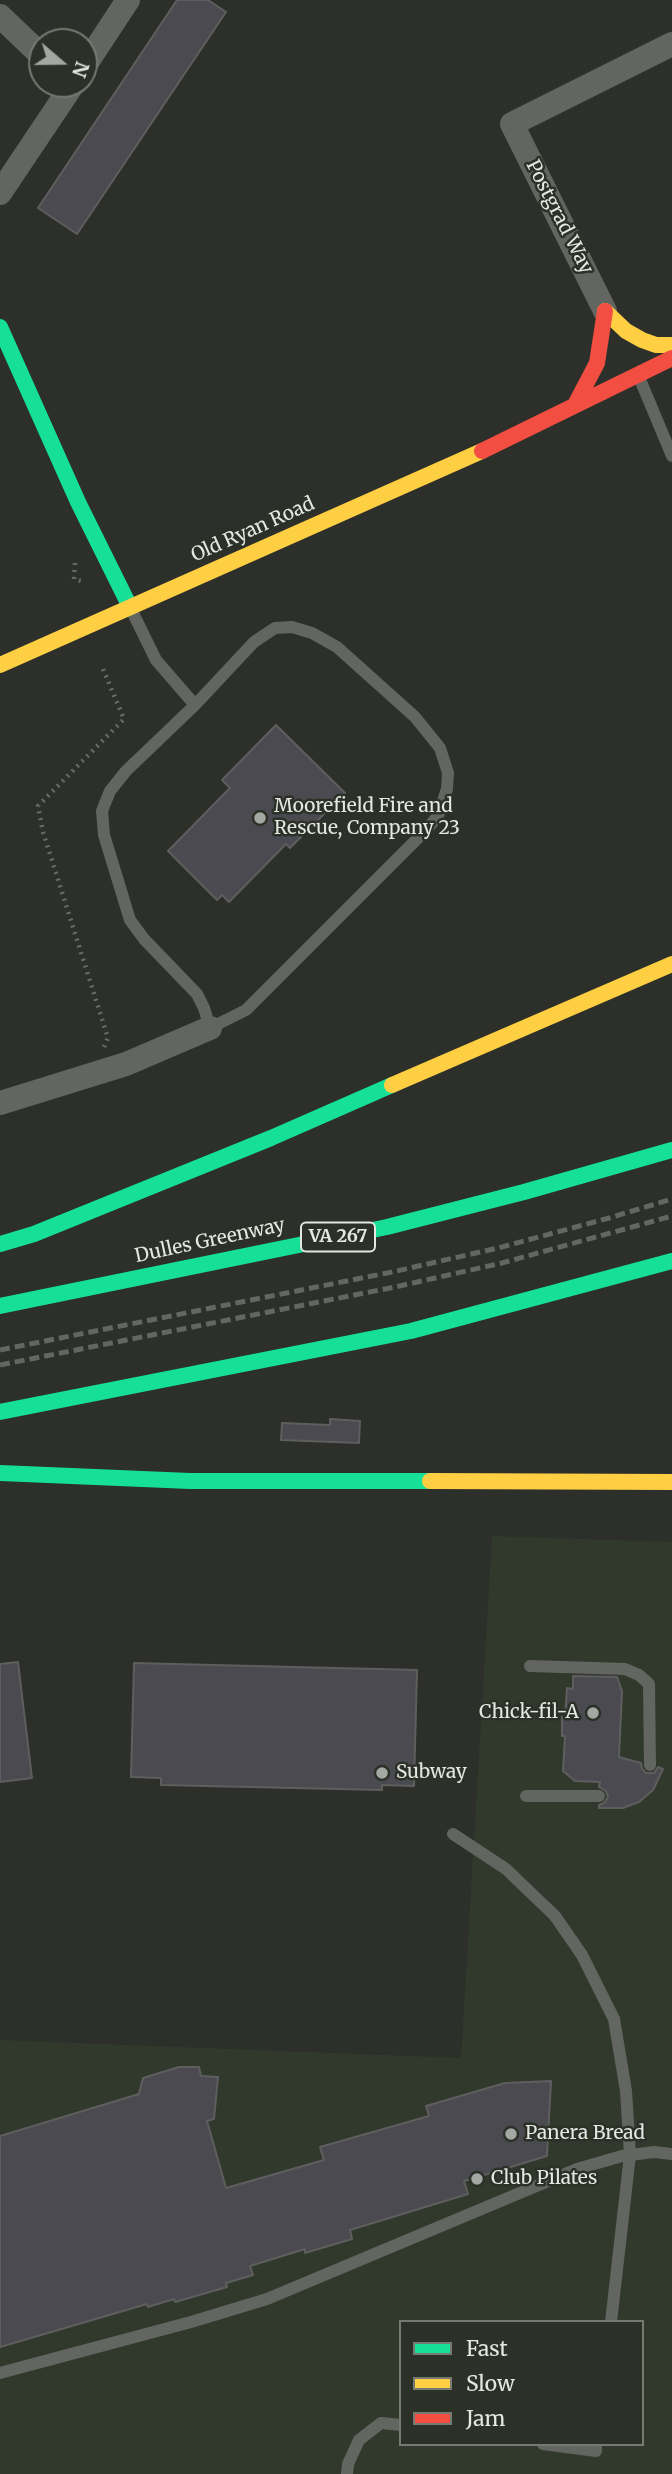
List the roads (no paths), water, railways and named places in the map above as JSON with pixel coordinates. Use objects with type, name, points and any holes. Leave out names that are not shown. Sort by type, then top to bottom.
[{"type":"main road","points":[[606,311],[626,331],[642,340],[656,345],[672,345]]},
{"type":"main road","points":[[576,403],[597,363],[606,311]]},
{"type":"main road","points":[[0,327],[78,502],[130,607]]},
{"type":"main road","name":"Old Ryan Road","points":[[0,665],[468,458],[672,358]]},
{"type":"main road","points":[[0,1244],[34,1234],[271,1138],[672,964]]},
{"type":"main road","name":"Dulles Greenway","points":[[0,1306],[387,1227],[672,1150]]},
{"type":"main road","points":[[0,1412],[411,1331],[672,1261]]},
{"type":"main road","points":[[0,1473],[190,1481],[672,1482]]},
{"type":"street","points":[[98,46],[128,0]]},
{"type":"street","points":[[0,16],[28,43]]},
{"type":"street","name":"Postgrad Way","points":[[606,311],[512,124],[672,44]]},
{"type":"street","points":[[0,193],[64,98]]},
{"type":"street","points":[[0,1103],[126,1064],[210,1028]]},
{"type":"lane","points":[[637,373],[672,456]]},
{"type":"lane","points":[[130,607],[156,660],[195,705]]},
{"type":"lane","points":[[283,626],[302,629],[325,639],[349,656],[415,717],[440,748],[448,773],[444,803],[427,829],[246,1010],[210,1028],[197,994],[144,939],[130,920],[104,835],[102,811],[110,791],[126,771],[195,705],[254,642],[268,631],[283,626]]},
{"type":"lane","points":[[530,1666],[625,1669],[639,1675],[649,1684],[650,1765]]},
{"type":"lane","points":[[526,1796],[599,1796]]},
{"type":"lane","points":[[453,1834],[506,1869],[555,1916],[582,1955],[614,2019],[626,2091],[630,2155],[611,2320]]},
{"type":"lane","points":[[0,2373],[268,2299],[577,2169],[630,2155],[654,2152],[672,2154]]},
{"type":"lane","points":[[347,2474],[348,2464],[359,2440],[381,2423],[399,2425]]},
{"type":"lane","points":[[558,2446],[596,2451],[596,2446]]},
{"type":"railway","points":[[0,1350],[392,1272],[498,1248],[672,1199]]},
{"type":"railway","points":[[0,1365],[395,1287],[502,1263],[672,1216]]},
{"type":"place","name":"Moorefield Fire and Rescue, Company 23","points":[[260,818]]},
{"type":"place","name":"Chick-fil-A","points":[[593,1713]]},
{"type":"place","name":"Subway","points":[[382,1773]]},
{"type":"place","name":"Panera Bread","points":[[511,2134]]},
{"type":"place","name":"Club Pilates","points":[[477,2179]]}]
